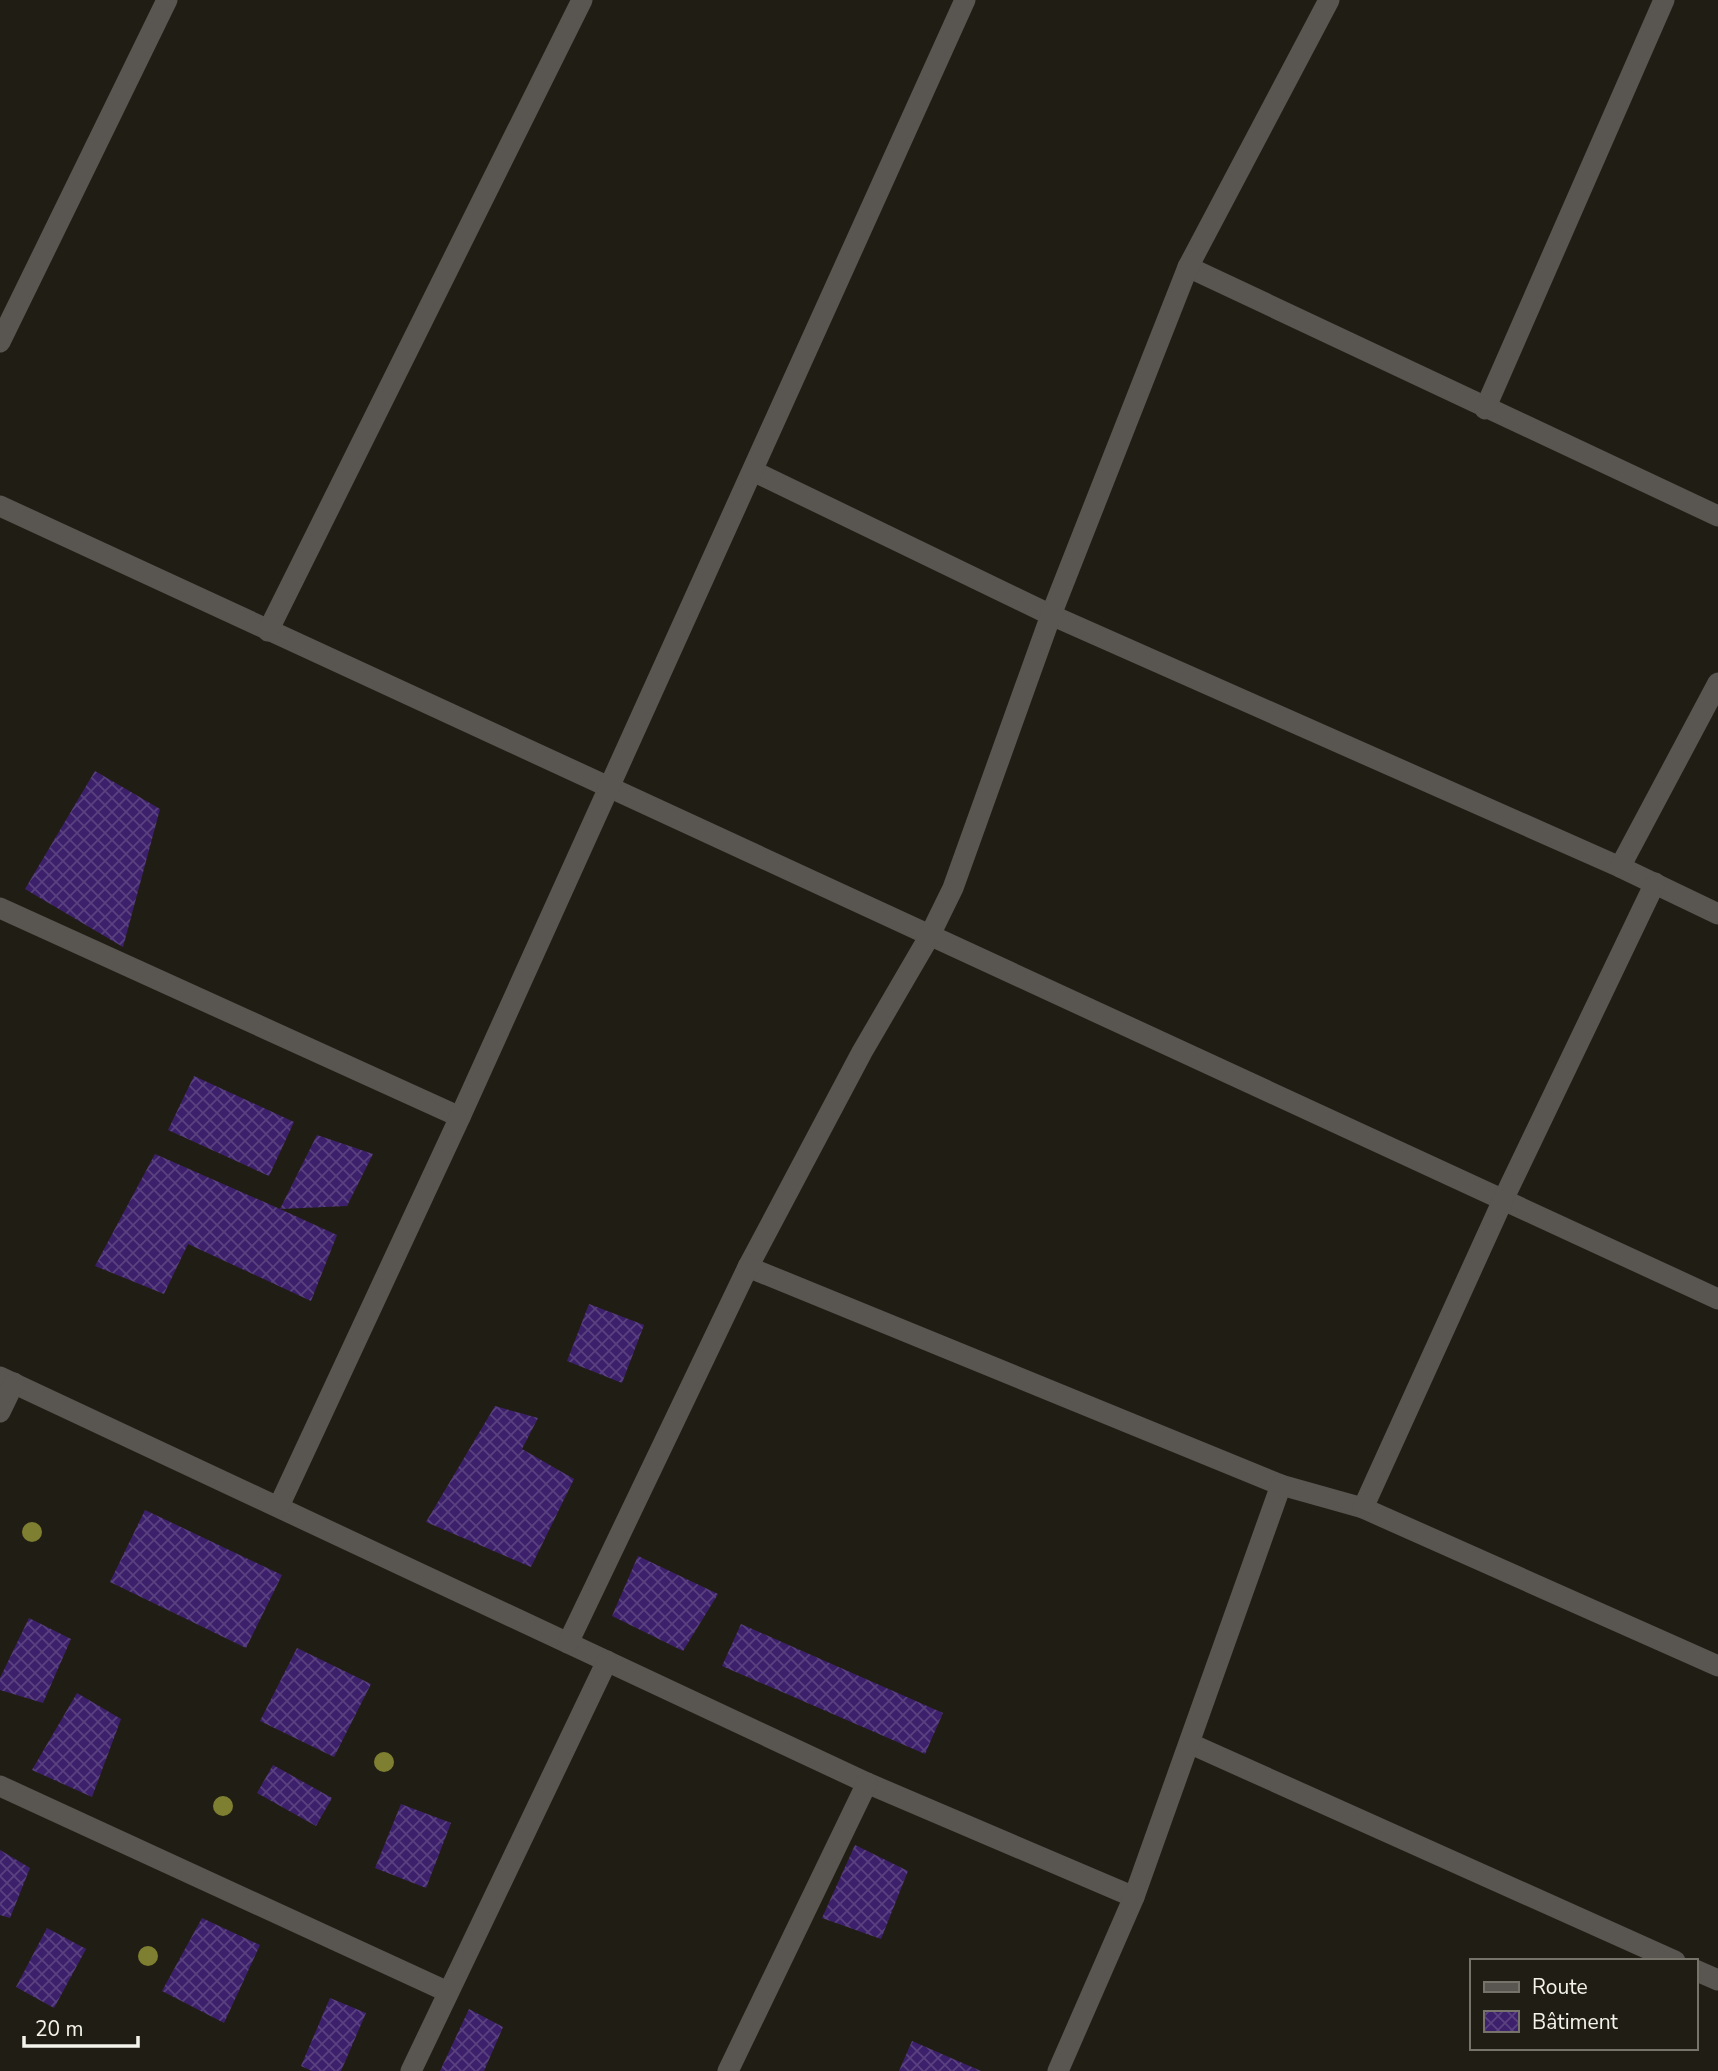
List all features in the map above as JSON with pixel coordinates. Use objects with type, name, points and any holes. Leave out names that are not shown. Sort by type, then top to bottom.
[{"type":"street","points":[[0,341],[167,0]]},
{"type":"street","points":[[268,631],[582,0]]},
{"type":"street","points":[[279,1506],[460,1117],[965,0]]},
{"type":"street","points":[[568,1643],[748,1267],[862,1052],[929,937],[953,888],[1051,615],[1188,267],[1329,0]]},
{"type":"street","points":[[1485,409],[1664,0]]},
{"type":"street","points":[[1188,267],[1485,409],[1718,516]]},
{"type":"street","points":[[753,471],[1051,615],[1656,883],[1718,914]]},
{"type":"street","points":[[0,506],[608,789],[1718,1299]]},
{"type":"street","points":[[1620,867],[1718,683]]},
{"type":"street","points":[[1363,1508],[1503,1200],[1656,883]]},
{"type":"street","points":[[0,908],[460,1117]]},
{"type":"street","points":[[748,1267],[1281,1485],[1363,1508],[1718,1666]]},
{"type":"street","points":[[0,1412],[7,1380],[867,1783],[1135,1898]]},
{"type":"street","points":[[1058,2071],[1135,1898],[1281,1485]]},
{"type":"street","points":[[411,2071],[607,1661]]},
{"type":"street","points":[[1191,1744],[1671,1959]]},
{"type":"street","points":[[728,2071],[867,1783]]},
{"type":"street","points":[[0,1786],[447,1992]]},
{"type":"street","points":[[1697,1971],[1718,1980]]},
{"type":"building","points":[[95,771],[160,809],[123,947],[25,889]]},
{"type":"building","points":[[194,1076],[294,1122],[269,1176],[168,1130]]},
{"type":"building","points":[[317,1135],[373,1154],[347,1206],[280,1209]]},
{"type":"building","points":[[155,1154],[337,1235],[311,1301],[188,1244],[164,1294],[95,1266]]},
{"type":"building","points":[[589,1304],[644,1325],[622,1383],[567,1361]]},
{"type":"building","points":[[495,1406],[538,1418],[522,1449],[574,1479],[531,1567],[426,1522]]},
{"type":"building","points":[[145,1510],[282,1575],[246,1648],[110,1582]]},
{"type":"building","points":[[638,1556],[718,1594],[683,1651],[612,1616]]},
{"type":"building","points":[[29,1618],[71,1639],[43,1703],[0,1690],[0,1678]]},
{"type":"building","points":[[741,1624],[943,1713],[925,1754],[722,1666]]},
{"type":"building","points":[[297,1648],[371,1684],[334,1757],[260,1721]]},
{"type":"building","points":[[77,1693],[121,1719],[92,1797],[32,1770]]},
{"type":"building","points":[[273,1765],[332,1798],[316,1826],[257,1793]]},
{"type":"building","points":[[401,1804],[451,1823],[426,1888],[375,1868]]},
{"type":"building","points":[[855,1845],[908,1871],[881,1939],[822,1918]]},
{"type":"building","points":[[0,1850],[30,1868],[10,1918],[0,1915]]},
{"type":"building","points":[[202,1918],[260,1945],[224,2023],[162,1991]]},
{"type":"building","points":[[47,1928],[86,1949],[54,2008],[16,1987]]},
{"type":"building","points":[[330,1998],[366,2013],[341,2071],[312,2071],[301,2066]]},
{"type":"building","points":[[469,2009],[503,2027],[484,2071],[440,2071]]},
{"type":"building","points":[[912,2041],[981,2071],[899,2071]]}]
